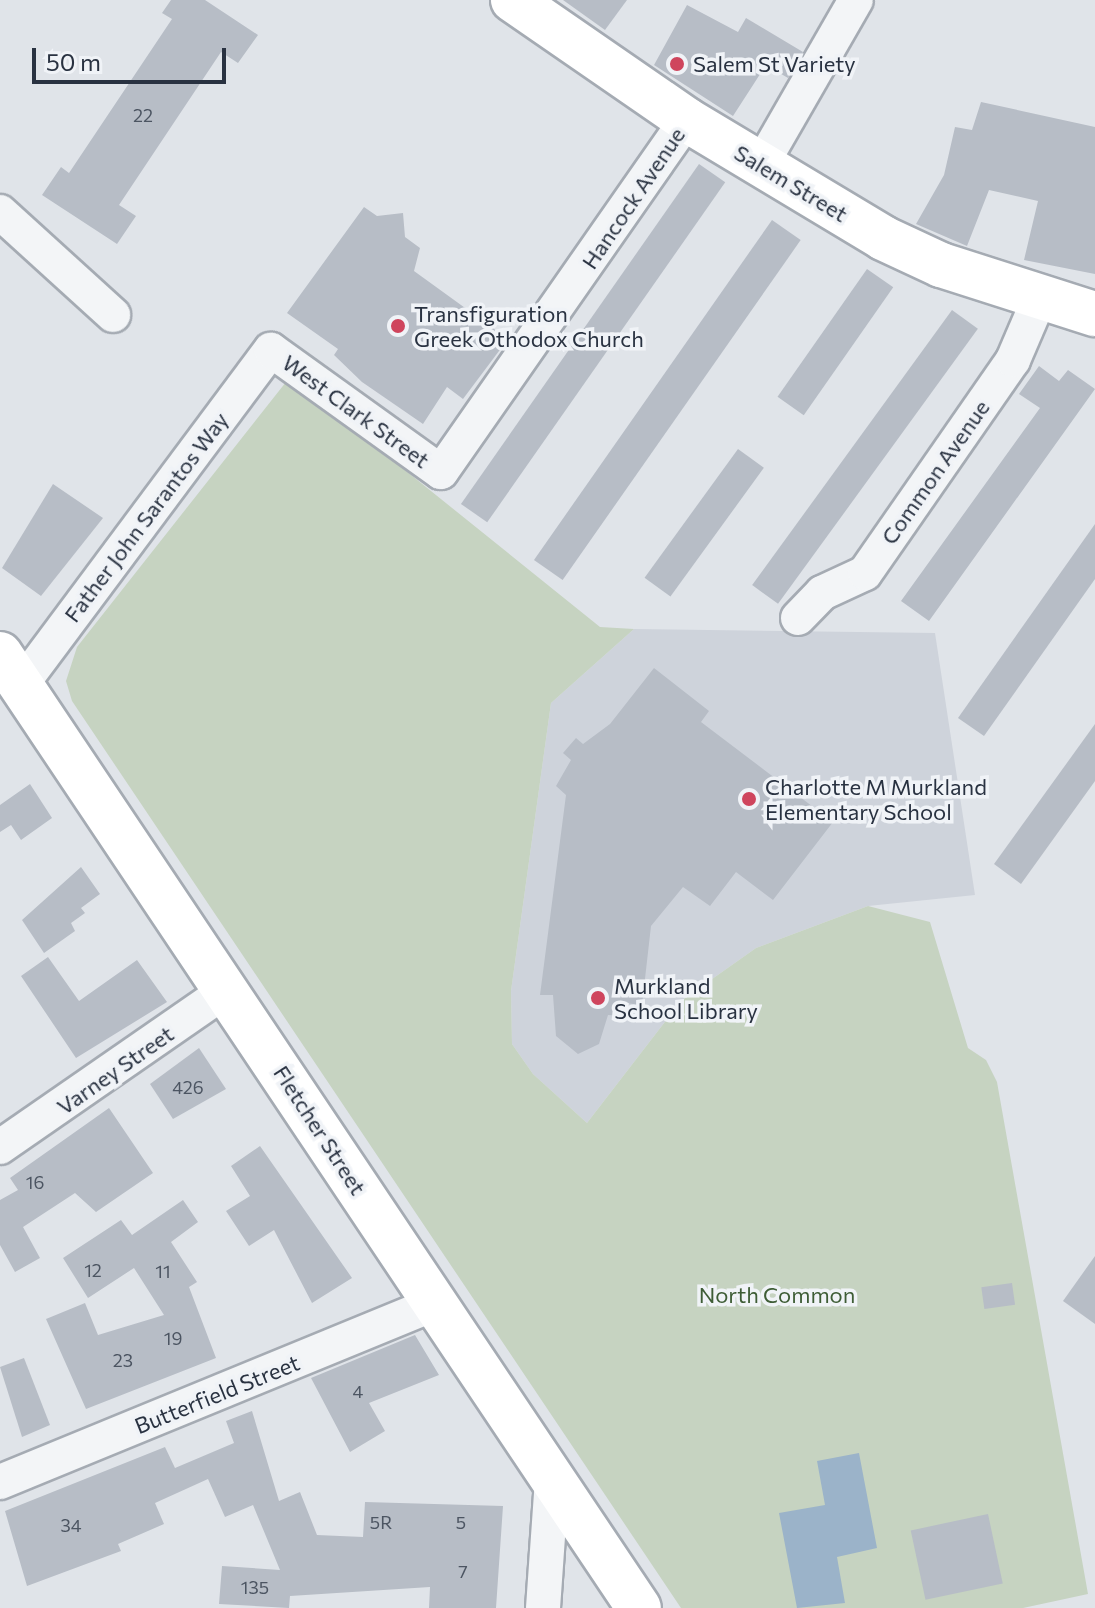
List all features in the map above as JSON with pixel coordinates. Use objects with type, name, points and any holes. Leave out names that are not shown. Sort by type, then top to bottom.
[{"type":"main road","name":"Salem Street","points":[[513,0],[687,120],[914,254],[1095,314]]},
{"type":"main road","name":"Fletcher Street","points":[[10,669],[228,989],[434,1304],[639,1608]]},
{"type":"street","points":[[761,165],[844,4]]},
{"type":"street","name":"Hancock Avenue","points":[[441,472],[687,120]]},
{"type":"street","points":[[0,212],[113,315]]},
{"type":"street","name":"Common Avenue","points":[[798,618],[822,593],[865,573],[1013,360],[1040,297]]},
{"type":"street","name":"West Clark Street","points":[[271,350],[441,472]]},
{"type":"street","name":"Father John Sarantos Way","points":[[10,669],[271,350]]},
{"type":"street","name":"Varney Street","points":[[0,1147],[228,989]]},
{"type":"street","name":"Butterfield Street","points":[[0,1482],[434,1304]]},
{"type":"street","points":[[543,1608],[552,1478]]},
{"type":"shaded area","name":"Charlotte M Murkland Elementary School","points":[[634,629],[935,633],[975,895],[868,906],[756,948],[681,1001],[587,1123],[533,1074],[512,1044],[511,991],[551,703]]},
{"type":"green space","name":"North Common","points":[[286,382],[298,384],[600,627],[634,629],[551,703],[511,991],[512,1044],[533,1074],[587,1123],[681,1001],[756,948],[868,906],[930,922],[968,1048],[986,1060],[997,1082],[1088,1594],[1023,1608],[681,1608],[72,701],[66,681],[77,647]]},
{"type":"water","points":[[859,1453],[877,1548],[837,1557],[845,1603],[797,1608],[779,1513],[825,1505],[817,1461]]},
{"type":"building","points":[[171,0],[205,0],[258,35],[238,63],[221,52],[119,205],[136,216],[117,244],[42,195],[61,167],[69,173],[172,19],[162,13]]},
{"type":"building","points":[[563,0],[627,0],[605,30]]},
{"type":"building","points":[[687,5],[738,32],[746,18],[803,52],[788,78],[766,65],[733,116],[654,65]]},
{"type":"building","points":[[981,102],[1095,127],[1095,274],[1024,260],[1038,201],[989,190],[967,246],[916,224],[944,175],[955,127],[972,130]]},
{"type":"building","points":[[699,164],[725,182],[487,522],[461,504]]},
{"type":"building","name":"Transfiguration Greek Othodox Church","points":[[364,207],[377,216],[403,213],[405,237],[420,248],[414,271],[508,339],[463,399],[447,387],[423,424],[362,382],[334,355],[338,349],[287,313]]},
{"type":"building","points":[[772,220],[801,240],[563,580],[534,560]]},
{"type":"building","points":[[867,269],[893,287],[804,415],[778,397]]},
{"type":"building","points":[[952,310],[978,329],[778,604],[752,585]]},
{"type":"building","points":[[1039,366],[1059,381],[1068,370],[1095,389],[929,621],[901,601],[1040,408],[1019,394]]},
{"type":"building","points":[[738,449],[764,468],[670,596],[645,578]]},
{"type":"building","points":[[53,484],[103,518],[41,596],[2,568]]},
{"type":"building","points":[[1095,524],[1095,579],[984,736],[958,718]]},
{"type":"building","points":[[654,668],[709,711],[701,722],[833,822],[773,900],[736,872],[710,906],[683,887],[651,926],[642,1005],[625,1003],[623,1016],[608,1015],[599,1044],[578,1054],[556,1036],[553,995],[540,995],[566,795],[556,786],[571,760],[563,753],[576,738],[583,744],[610,724]]},
{"type":"building","points":[[1095,724],[1095,781],[1021,884],[994,864]]},
{"type":"building","points":[[30,784],[52,818],[21,840],[11,825],[0,832],[0,805]]},
{"type":"building","points":[[81,867],[100,894],[81,908],[85,913],[71,923],[75,931],[44,953],[22,920]]},
{"type":"building","points":[[48,957],[79,1001],[137,960],[167,1002],[76,1058],[21,976]]},
{"type":"building","points":[[199,1048],[226,1089],[173,1119],[150,1084]]},
{"type":"building","points":[[109,1108],[153,1173],[96,1212],[75,1193],[23,1227],[40,1258],[15,1272],[0,1245],[0,1200],[18,1190],[10,1178]]},
{"type":"building","points":[[260,1146],[352,1278],[312,1303],[274,1230],[249,1246],[226,1211],[250,1196],[231,1166]]},
{"type":"building","points":[[183,1200],[198,1222],[171,1242],[197,1282],[189,1287],[216,1358],[86,1409],[46,1319],[85,1303],[98,1335],[164,1315],[134,1268],[88,1298],[63,1258],[121,1220],[132,1235]]},
{"type":"building","points":[[1095,1256],[1095,1324],[1063,1301]]},
{"type":"building","points":[[1012,1283],[1015,1305],[984,1309],[981,1287]]},
{"type":"building","points":[[415,1335],[439,1375],[369,1403],[385,1431],[350,1452],[311,1378]]},
{"type":"building","points":[[24,1358],[50,1425],[22,1437],[0,1367]]},
{"type":"building","points":[[252,1411],[279,1501],[300,1492],[317,1535],[363,1537],[365,1502],[503,1506],[496,1608],[429,1608],[430,1587],[290,1596],[289,1608],[219,1604],[222,1566],[280,1570],[253,1505],[225,1517],[208,1479],[155,1503],[164,1524],[118,1544],[121,1551],[27,1586],[5,1511],[165,1447],[175,1468],[234,1443],[226,1421]]},
{"type":"building","points":[[988,1514],[1003,1583],[925,1600],[911,1530]]},
{"type":"place","name":"Salem St Variety","points":[[677,64]]},
{"type":"place","name":"Transfiguration Greek Othodox Church","points":[[398,326]]},
{"type":"place","name":"Charlotte M Murkland Elementary School","points":[[749,799]]},
{"type":"place","name":"Murkland School Library","points":[[598,998]]}]
